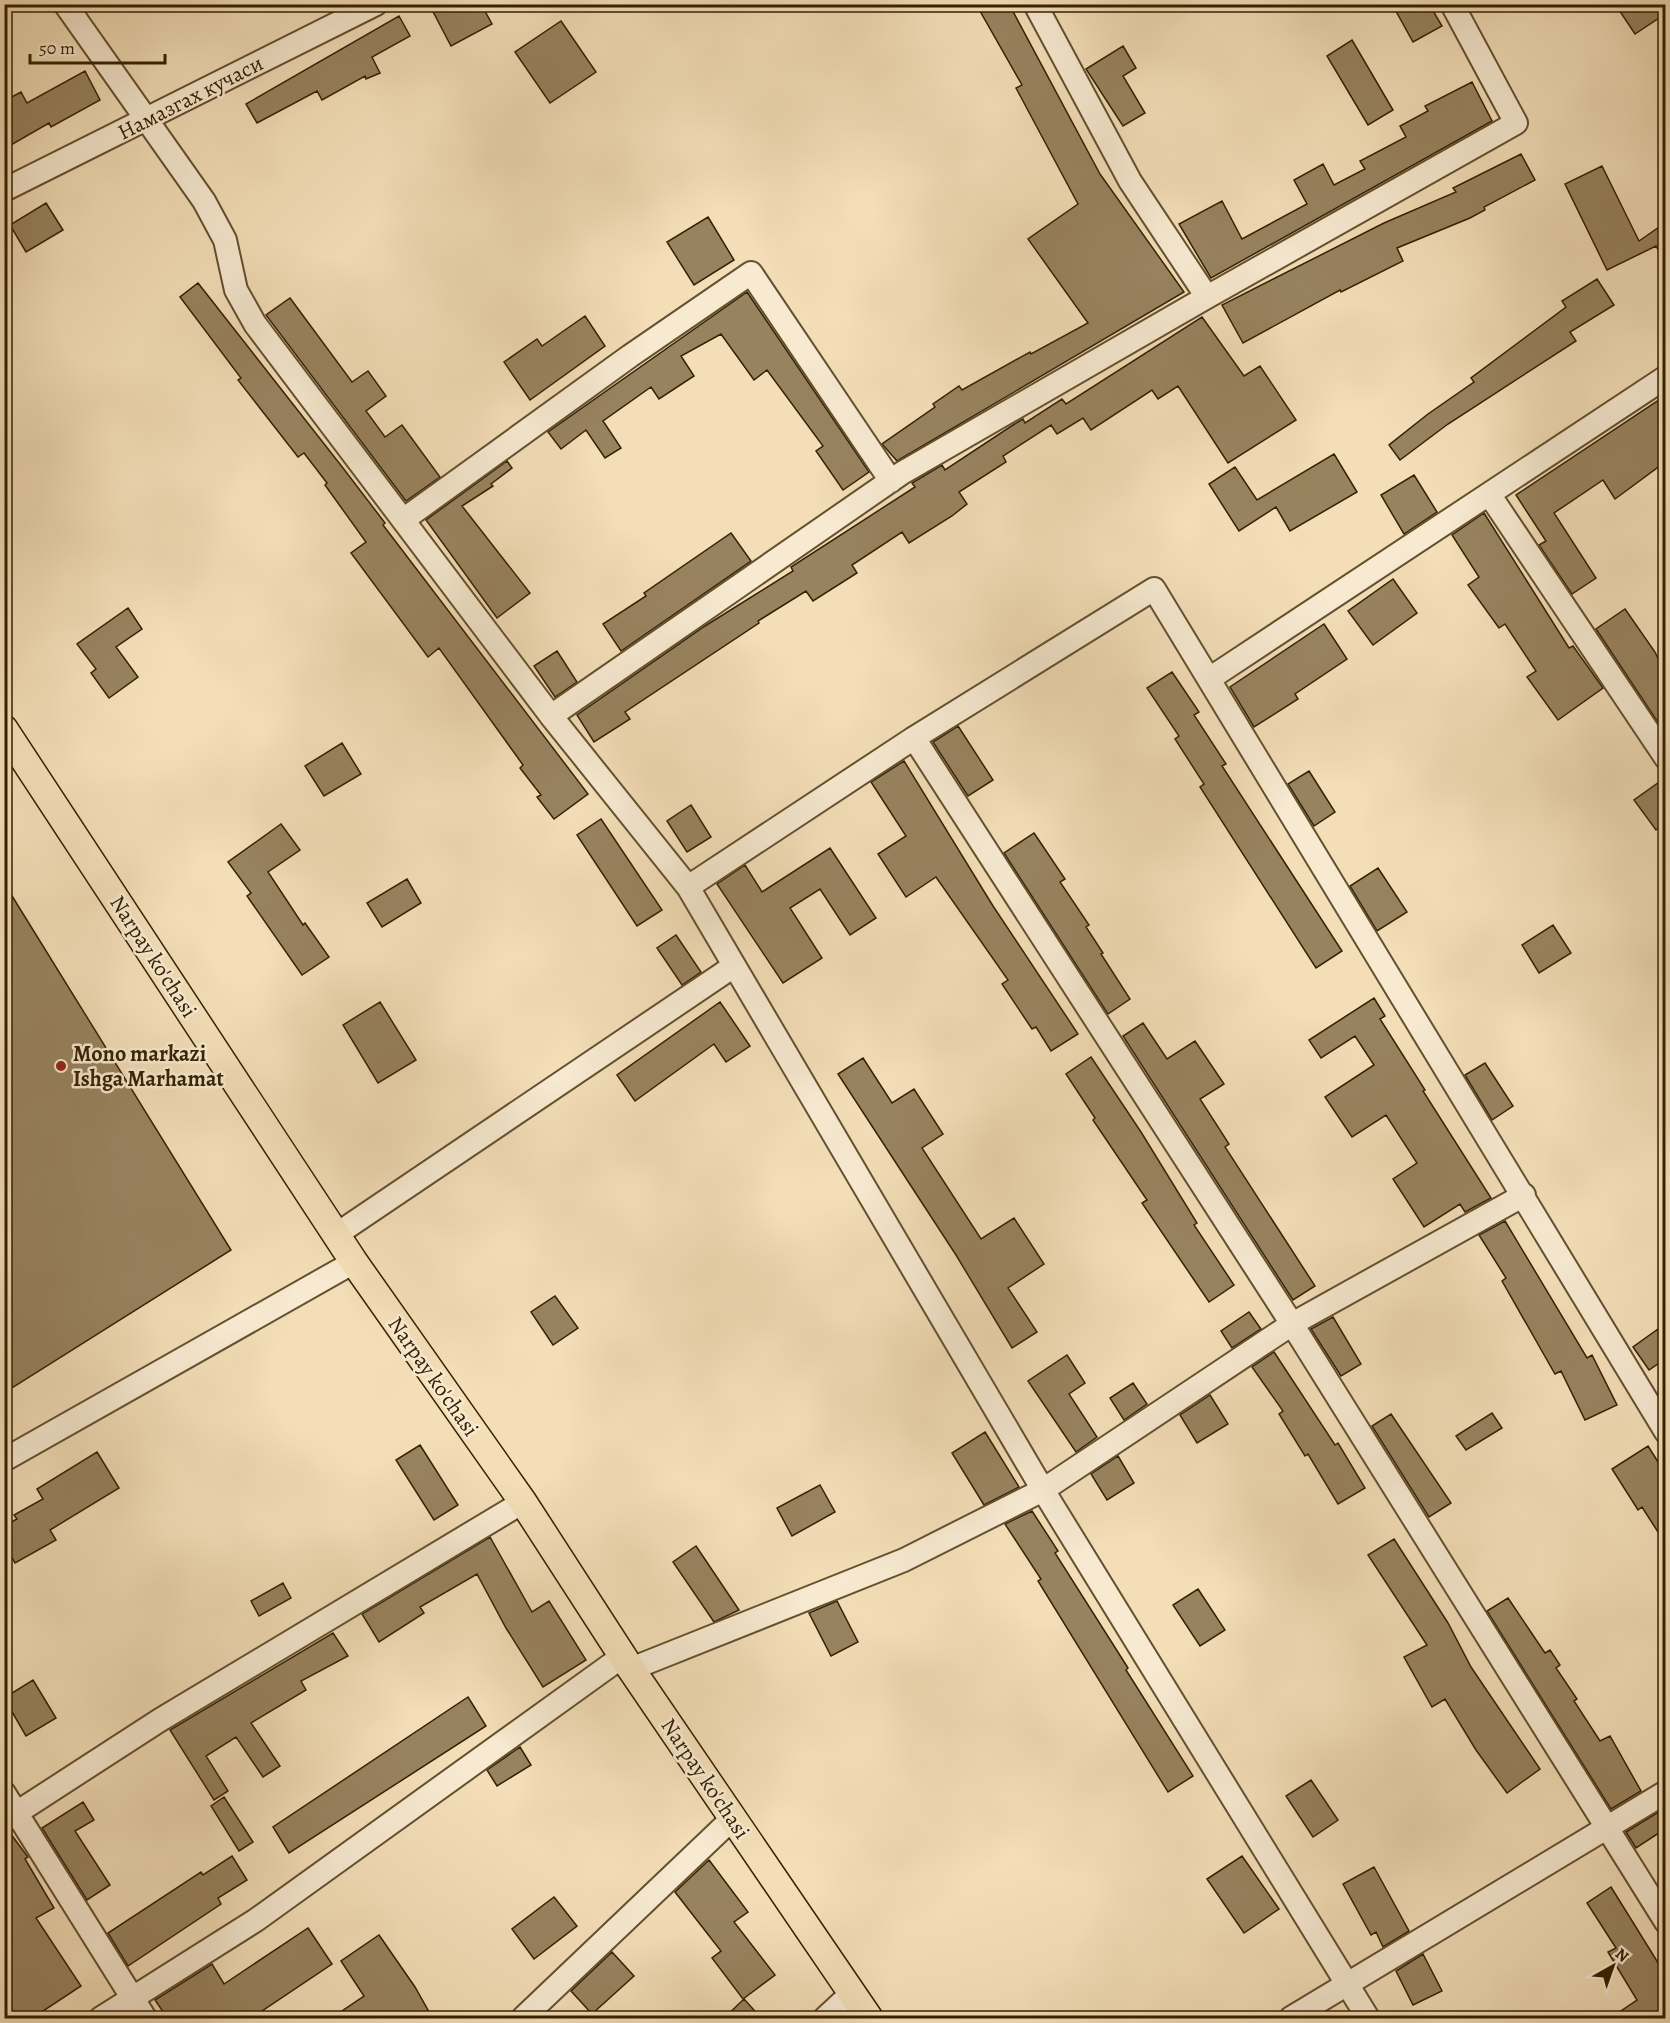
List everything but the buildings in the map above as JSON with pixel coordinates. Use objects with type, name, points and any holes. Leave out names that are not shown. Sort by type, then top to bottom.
[{"type":"main road","name":"Narpay ko'chasi","points":[[4,729],[354,1262],[523,1503],[627,1663],[869,2019]]},
{"type":"street","points":[[65,4],[204,201],[225,240],[236,290],[255,324],[551,716],[688,887],[1043,1490],[1348,1983],[1368,2019]]},
{"type":"street","name":"Намазгах кучаси","points":[[4,190],[376,4]]},
{"type":"street","points":[[1035,4],[1130,181],[1207,297]]},
{"type":"street","points":[[551,716],[891,481],[1207,297],[1516,123],[1452,4]]},
{"type":"street","points":[[403,520],[630,356],[751,273],[891,481]]},
{"type":"street","points":[[1209,679],[1665,377]]},
{"type":"street","points":[[1489,494],[1665,758]]},
{"type":"street","points":[[688,887],[914,738],[1154,589],[1524,1195],[1665,1432]]},
{"type":"street","points":[[914,738],[1292,1324],[1665,1922]]},
{"type":"street","points":[[337,1234],[734,966]]},
{"type":"street","points":[[101,2019],[256,1920],[627,1663],[904,1560],[1043,1490],[1292,1324],[1524,1195]]},
{"type":"street","points":[[4,1460],[354,1262]]},
{"type":"street","points":[[11,1817],[160,1720],[523,1503]]},
{"type":"street","points":[[1291,2019],[1665,1792]]},
{"type":"street","points":[[4,1793],[11,1817],[145,2019]]},
{"type":"street","points":[[523,2019],[733,1818]]},
{"type":"street","points":[[825,2019],[852,1993]]},
{"type":"place","name":"Mono markazi Ishga Marhamat","points":[[61,1066]]}]
